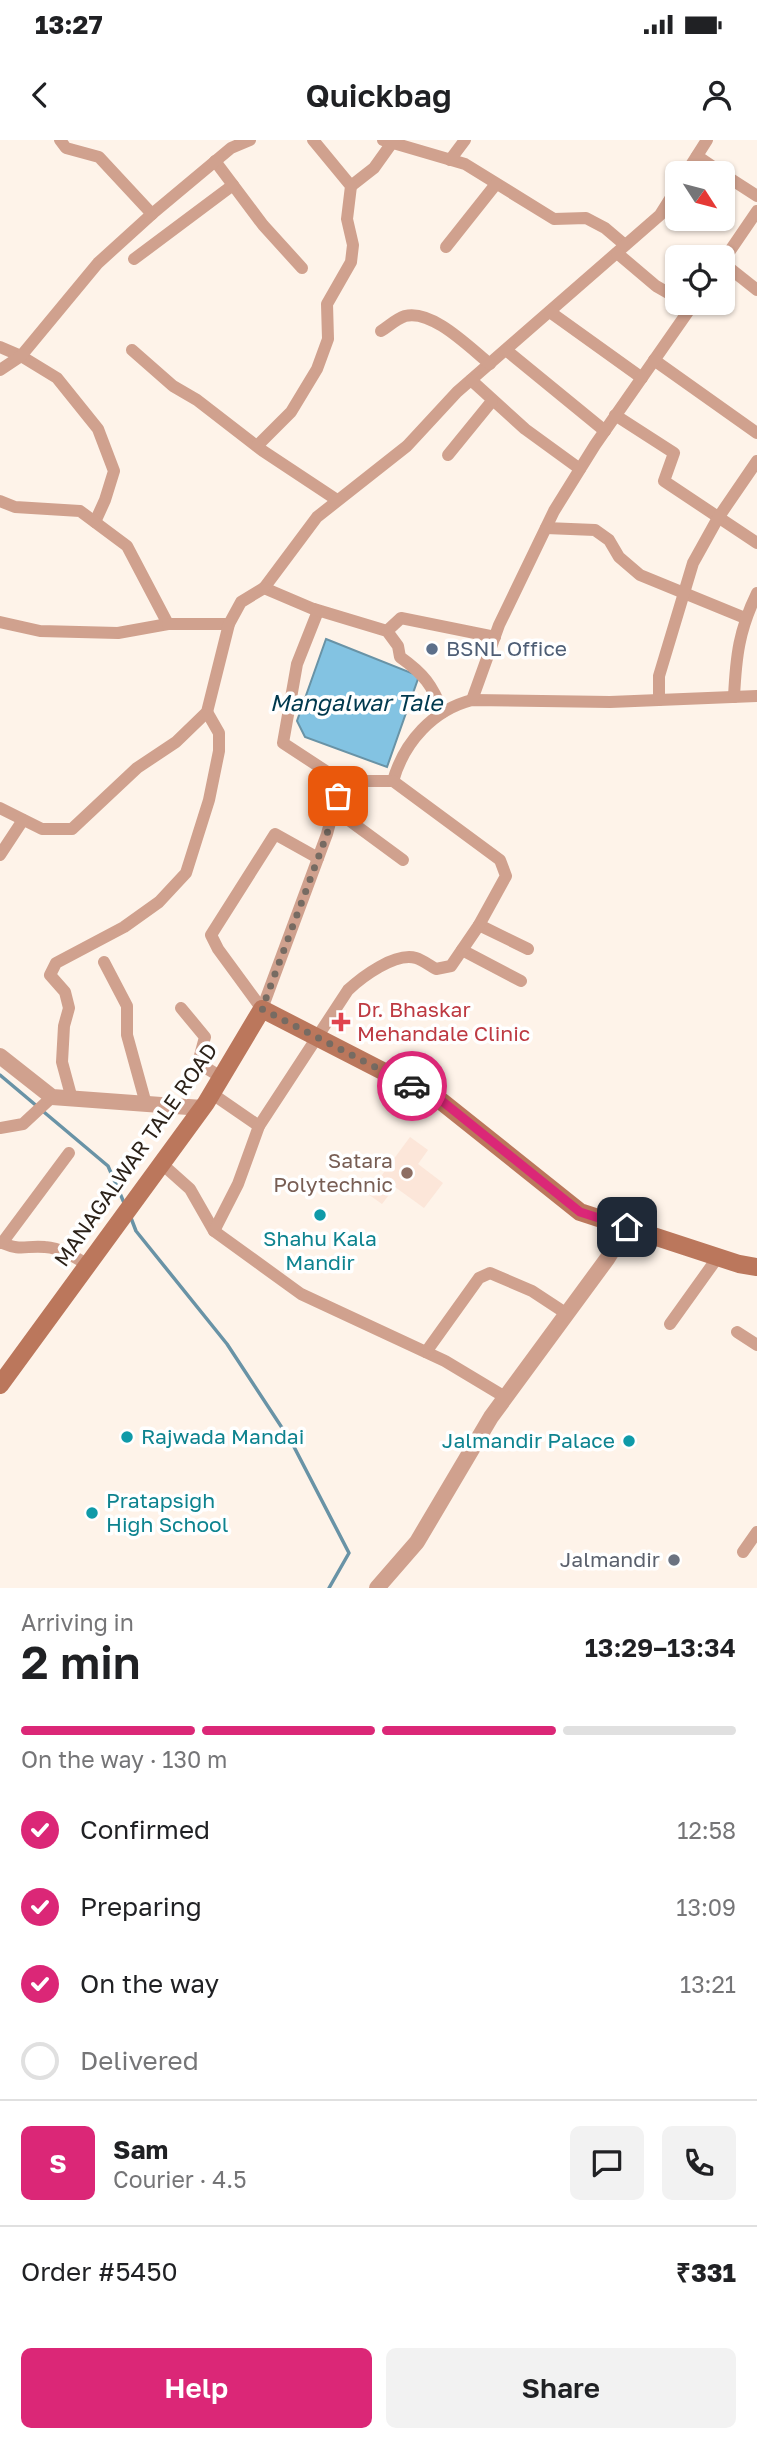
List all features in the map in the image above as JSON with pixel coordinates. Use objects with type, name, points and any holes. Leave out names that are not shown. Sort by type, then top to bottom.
[{"type":"main road","points":[[262,1009],[442,1101],[580,1212],[739,1264],[757,1267]]},
{"type":"main road","name":"MANAGALWAR TALE ROAD","points":[[0,1385],[206,1101],[262,1009]]},
{"type":"street","points":[[313,140],[351,186]]},
{"type":"street","points":[[450,160],[465,140]]},
{"type":"street","points":[[694,161],[707,140]]},
{"type":"street","points":[[0,370],[21,356],[98,263],[215,161],[245,141]]},
{"type":"street","points":[[257,446],[291,412],[317,369],[328,339],[327,304],[351,262],[353,245],[347,219],[351,186],[374,167],[389,141],[465,164],[554,219],[586,218],[605,228],[656,286],[665,291]]},
{"type":"street","points":[[67,143],[99,158],[152,214]]},
{"type":"street","points":[[697,156],[704,161]]},
{"type":"street","points":[[215,161],[263,225],[302,268]]},
{"type":"street","points":[[735,182],[757,196]]},
{"type":"street","points":[[446,247],[496,184]]},
{"type":"street","points":[[134,259],[233,185]]},
{"type":"street","points":[[0,808],[42,830],[72,829],[137,768],[176,741],[207,712],[229,624],[241,602],[264,588],[317,517],[407,446],[471,380],[660,215],[665,207]]},
{"type":"street","points":[[734,245],[757,211]]},
{"type":"street","points":[[735,272],[757,290]]},
{"type":"street","points":[[550,312],[642,377]]},
{"type":"street","points":[[381,331],[399,318],[422,315],[439,324],[490,364]]},
{"type":"street","points":[[472,700],[499,625],[546,528],[580,469],[683,315]]},
{"type":"street","points":[[0,347],[21,356],[57,378],[98,429],[114,471],[95,522]]},
{"type":"street","points":[[506,349],[605,431]]},
{"type":"street","points":[[132,350],[173,386],[197,400],[257,446],[337,500]]},
{"type":"street","points":[[654,360],[757,433]]},
{"type":"street","points":[[471,380],[525,429],[580,469]]},
{"type":"street","points":[[448,455],[492,401]]},
{"type":"street","points":[[615,415],[674,453],[664,481],[757,543]]},
{"type":"street","points":[[659,700],[659,676],[693,563],[718,518],[757,461]]},
{"type":"street","points":[[0,501],[15,507],[80,511],[95,522],[127,546],[167,624]]},
{"type":"street","points":[[546,528],[595,530],[609,541],[619,557],[640,575],[745,618]]},
{"type":"street","points":[[264,588],[314,609],[387,631],[397,646],[400,657],[419,670],[433,688],[443,712]]},
{"type":"street","points":[[734,697],[736,659],[745,618],[757,593]]},
{"type":"street","points":[[214,1231],[238,1184],[259,1126],[348,990],[362,977],[389,962],[416,958],[436,969],[446,968],[462,950],[506,876],[500,860],[393,781],[341,781],[283,743],[297,664],[318,611],[314,609]]},
{"type":"street","points":[[387,631],[401,618],[495,637]]},
{"type":"street","points":[[0,622],[40,631],[118,633],[167,624],[229,624]]},
{"type":"street","points":[[393,781],[405,749],[443,712],[472,700],[610,702],[757,696]]},
{"type":"street","points":[[72,1098],[62,1062],[64,1026],[69,1008],[65,992],[50,975],[56,963],[124,927],[159,902],[186,873],[209,800],[219,751],[219,733],[207,712]]},
{"type":"street","name":"MANAGALWAR TALE ROAD","points":[[262,1009],[335,810],[341,781]]},
{"type":"street","points":[[335,810],[402,860]]},
{"type":"street","points":[[0,855],[23,820]]},
{"type":"street","points":[[262,1009],[218,949],[211,935],[275,834],[318,858]]},
{"type":"street","points":[[478,925],[528,949]]},
{"type":"street","points":[[462,950],[521,981]]},
{"type":"street","points":[[104,962],[127,1006],[127,1035],[146,1104]]},
{"type":"street","points":[[181,1008],[205,1037],[198,1063],[221,1077]]},
{"type":"street","points":[[0,1056],[52,1097],[146,1104],[206,1101],[259,1126]]},
{"type":"street","points":[[0,1128],[23,1124],[52,1097]]},
{"type":"street","points":[[69,1153],[1,1242],[15,1249],[46,1247],[72,1254],[88,1265]]},
{"type":"street","points":[[162,1164],[190,1189],[214,1231],[301,1294],[445,1361],[505,1397]]},
{"type":"street","points":[[377,1588],[417,1542],[448,1486],[505,1397],[627,1227]]},
{"type":"street","points":[[670,1324],[718,1257]]},
{"type":"street","points":[[426,1352],[485,1274],[490,1273],[532,1291],[567,1314]]},
{"type":"street","points":[[737,1332],[757,1345]]},
{"type":"street","points":[[743,1552],[757,1532]]},
{"type":"shaded area","name":"Satara Polytechnic","points":[[410,1137],[428,1150],[418,1164],[443,1183],[424,1208],[395,1187],[382,1204],[368,1194]]},
{"type":"water","name":"Mangalwar Tale","points":[[326,639],[419,676],[387,767],[305,737],[297,721]]},
{"type":"waterway","points":[[0,1075],[108,1166],[125,1205]]},
{"type":"waterway","points":[[131,1218],[136,1231],[227,1344],[292,1443],[349,1553],[329,1588]]},
{"type":"way so far","points":[[338,796],[327,834],[262,1009],[412,1086]]},
{"type":"place","name":"BSNL Office","points":[[432,649]]},
{"type":"place","name":"Dr. Bhaskar Mehandale Clinic","points":[[341,1022]]},
{"type":"place","name":"Satara Polytechnic","points":[[407,1173]]},
{"type":"place","name":"Shahu Kala Mandir","points":[[320,1215]]},
{"type":"place","name":"Rajwada Mandai","points":[[127,1437]]},
{"type":"place","name":"Jalmandir Palace","points":[[629,1441]]},
{"type":"place","name":"Pratapsigh High School","points":[[92,1513]]},
{"type":"place","name":"Jalmandir","points":[[674,1560]]},
{"type":"route","points":[[412,1086],[442,1101],[580,1212],[627,1227]]}]
